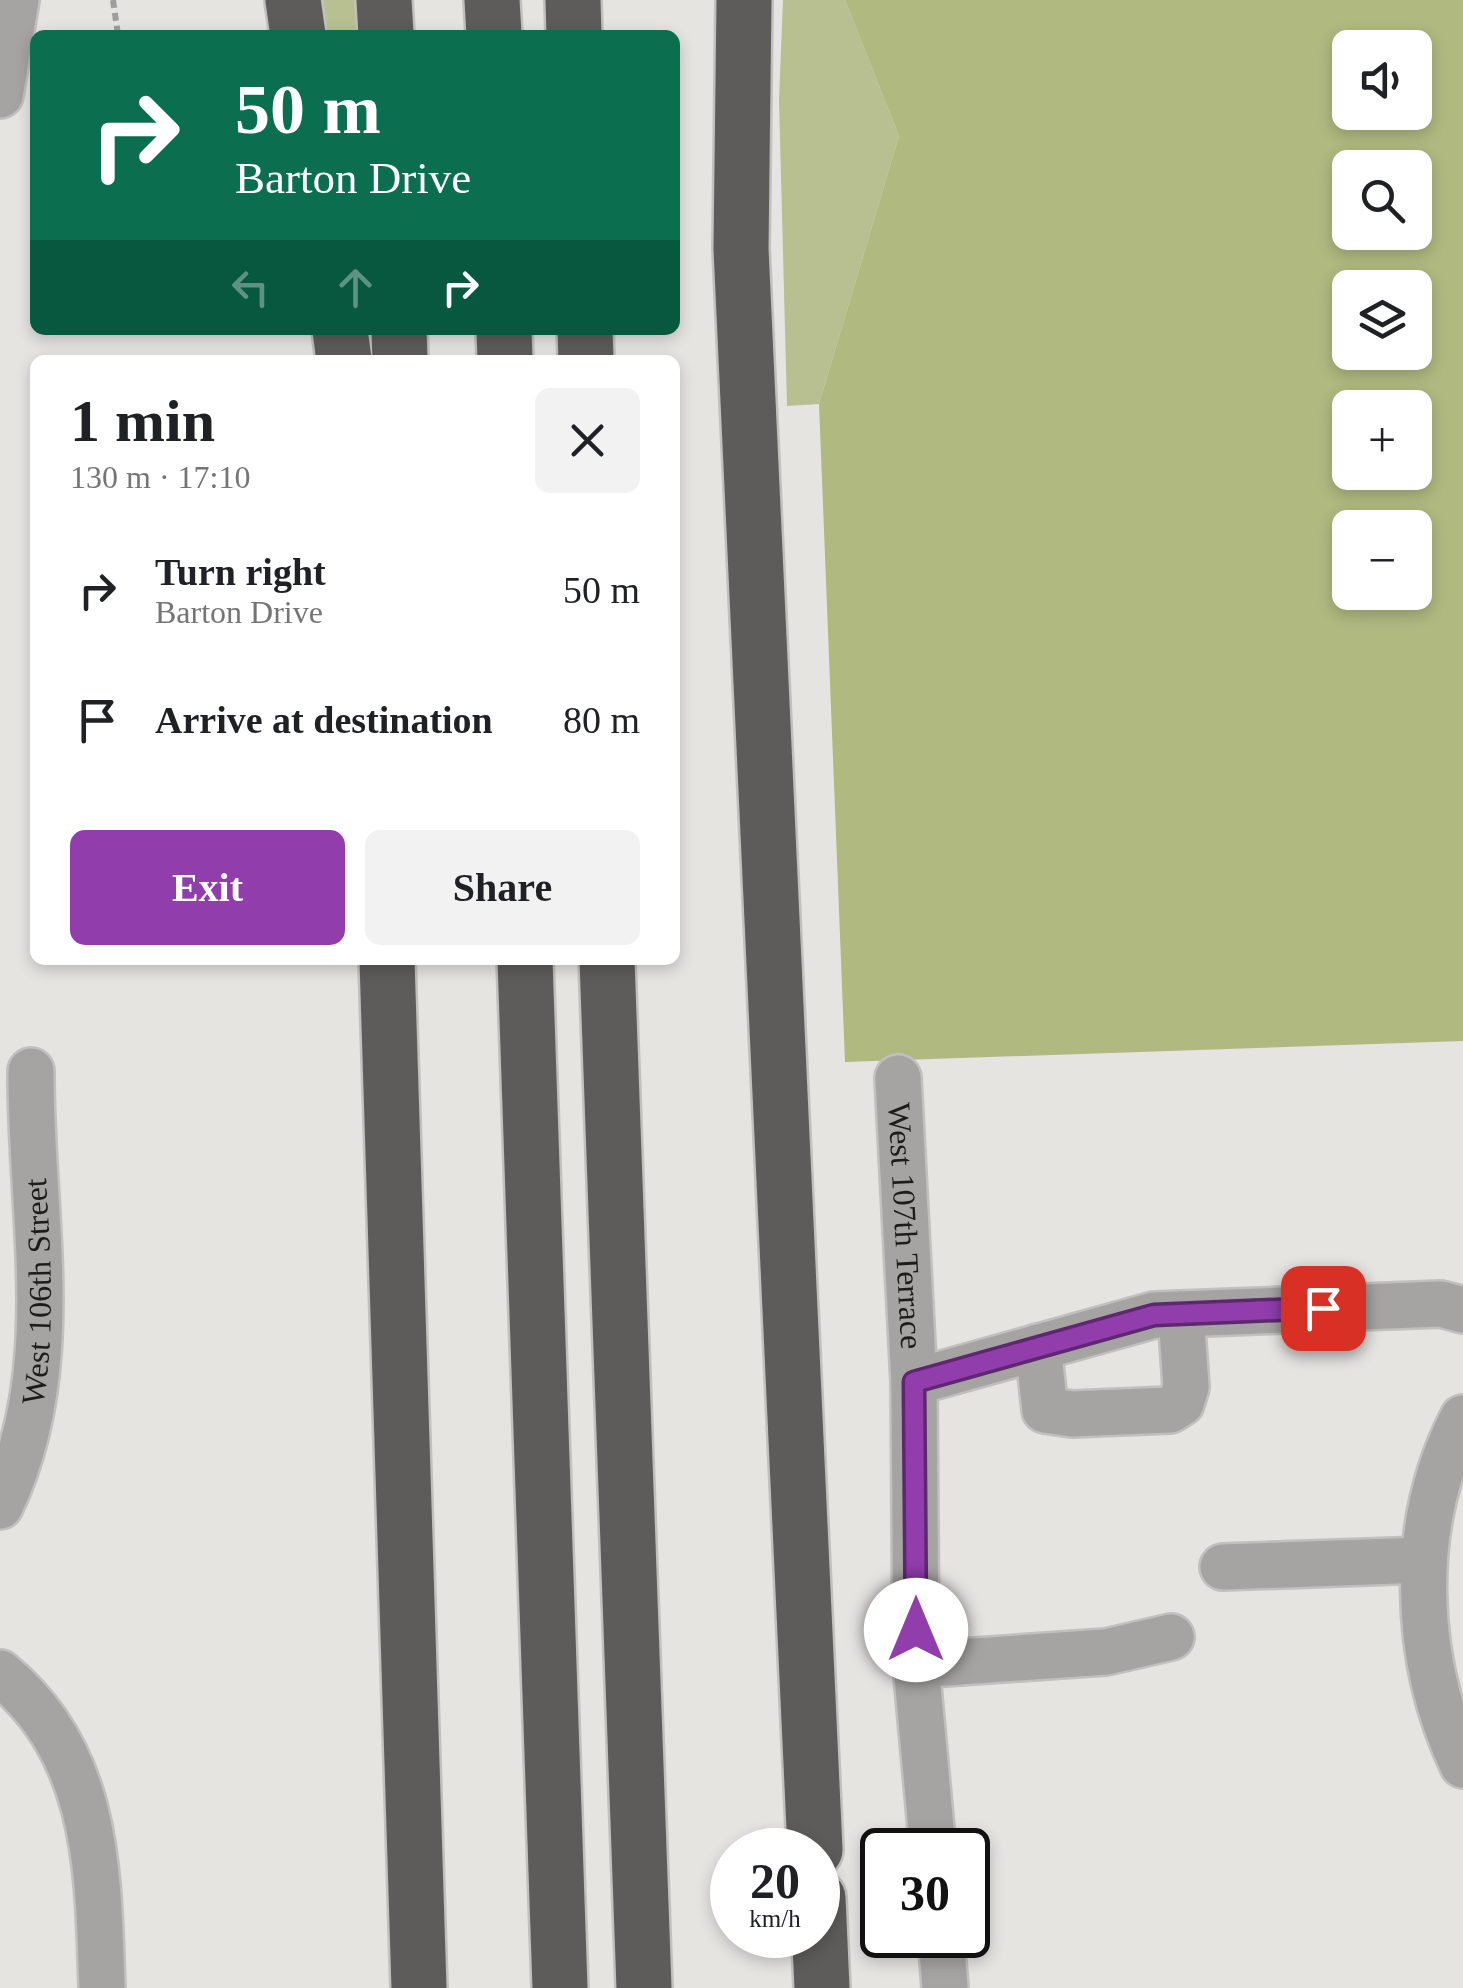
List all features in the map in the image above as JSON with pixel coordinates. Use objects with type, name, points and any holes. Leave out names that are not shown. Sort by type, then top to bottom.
[{"type":"highway","points":[[293,0],[297,30]]},
{"type":"highway","points":[[384,0],[386,30]]},
{"type":"highway","points":[[492,0],[494,30]]},
{"type":"highway","points":[[573,0],[574,30]]},
{"type":"highway","points":[[714,0],[740,249],[814,1828]]},
{"type":"highway","points":[[740,249],[744,0]]},
{"type":"highway","points":[[526,965],[560,1988]]},
{"type":"highway","points":[[607,965],[644,1988]]},
{"type":"highway","points":[[390,968],[419,1988]]},
{"type":"highway","points":[[821,1958],[822,1988]]},
{"type":"street","points":[[0,96],[16,0]]},
{"type":"street","name":"West 106th Street","points":[[0,1506],[24,1444],[39,1357],[32,1070]]},
{"type":"street","name":"West 107th Terrace","points":[[898,1078],[914,1382],[916,1665],[931,1828]]},
{"type":"street","points":[[914,1382],[1154,1315],[1442,1304],[1463,1310]]},
{"type":"street","points":[[1038,1347],[1044,1410],[1072,1414],[1170,1410],[1182,1403],[1186,1387],[1181,1314]]},
{"type":"street","points":[[1463,1418],[1451,1441],[1424,1560],[1430,1662],[1440,1704],[1463,1766]]},
{"type":"street","points":[[1222,1568],[1424,1560]]},
{"type":"street","points":[[916,1665],[1106,1652],[1171,1636]]},
{"type":"street","points":[[0,1673],[32,1699],[53,1732],[87,1809],[94,1842],[102,1988]]},
{"type":"street","points":[[943,1958],[946,1988]]},
{"type":"path","points":[[113,0],[117,30]]},
{"type":"green space","points":[[323,0],[356,0],[358,30],[327,30]]},
{"type":"green space","points":[[783,0],[845,0],[899,136],[819,404],[787,406],[779,100]]},
{"type":"green space","points":[[845,0],[1463,0],[1463,1041],[845,1062],[819,404],[899,136]]},
{"type":"route","points":[[916,1630],[914,1382],[1154,1315],[1323,1308]]}]
